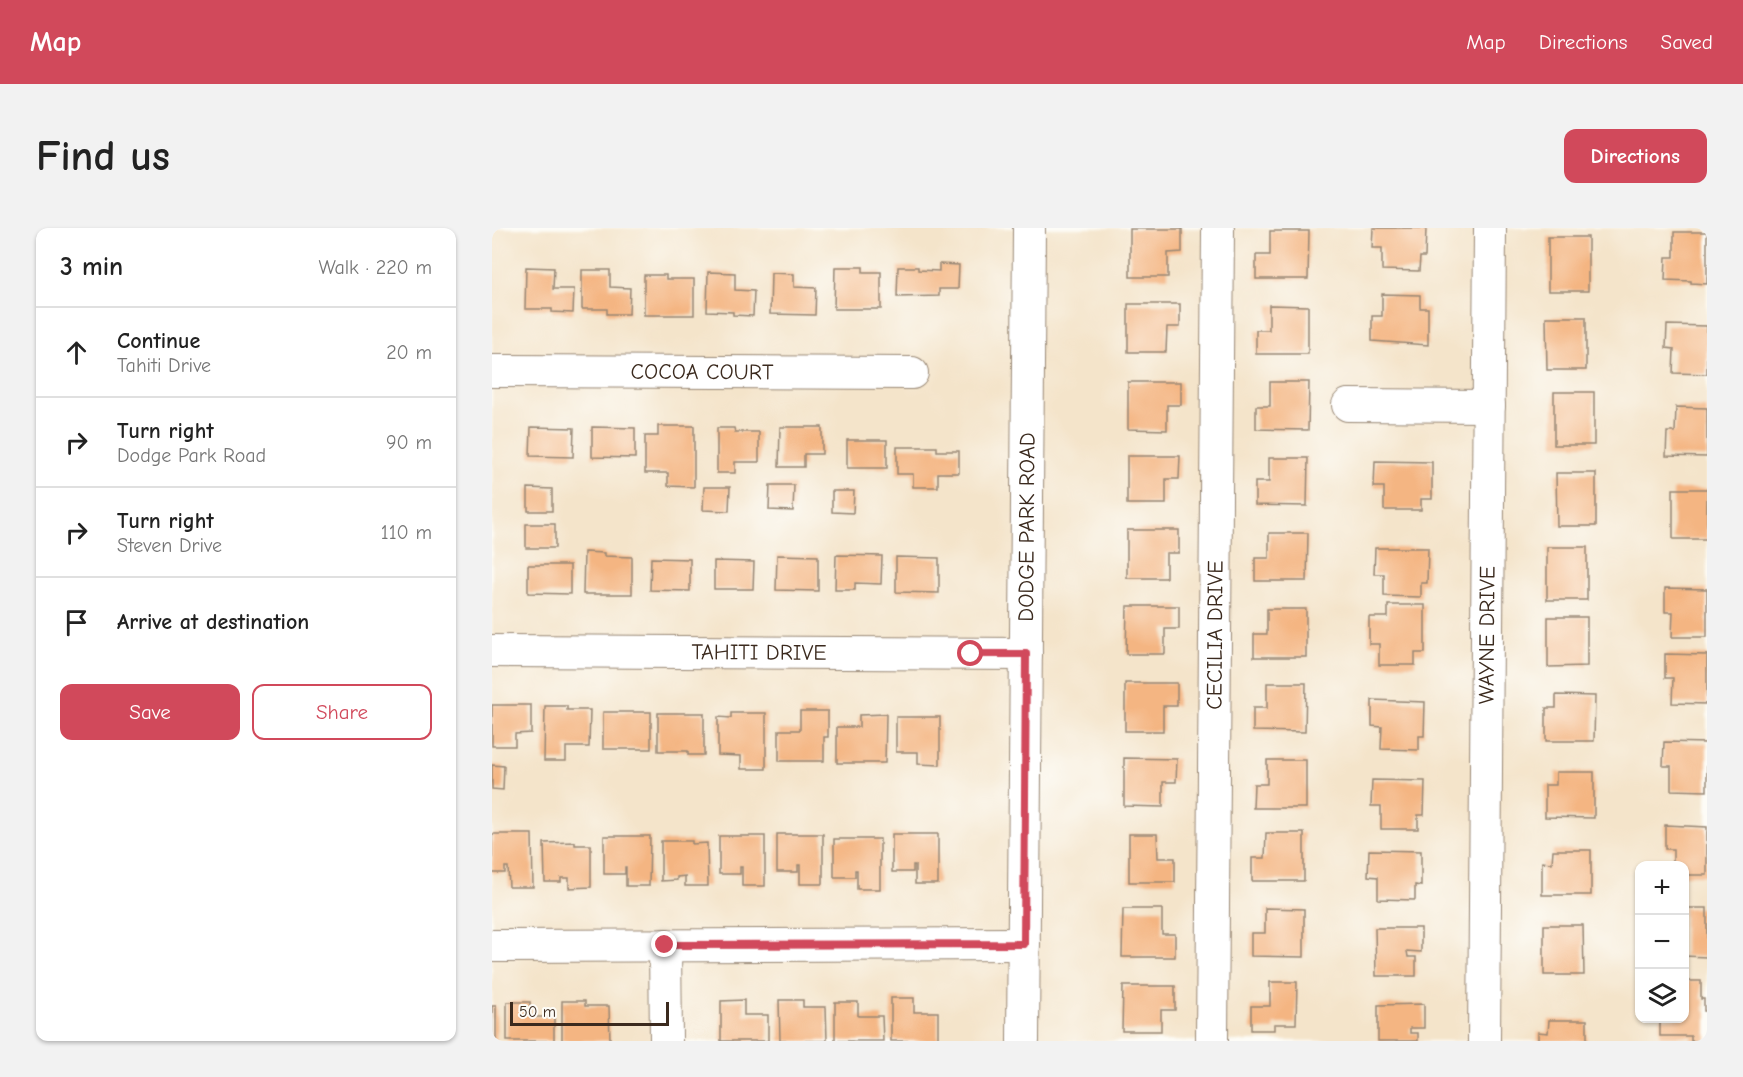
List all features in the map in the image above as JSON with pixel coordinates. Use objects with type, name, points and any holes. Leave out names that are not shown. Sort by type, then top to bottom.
[{"type":"street","name":"DODGE PARK ROAD","points":[[1023,1041],[1029,228]]},
{"type":"street","name":"CECILIA DRIVE","points":[[1212,1041],[1218,228]]},
{"type":"street","name":"WAYNE DRIVE","points":[[1484,1041],[1490,228]]},
{"type":"street","name":"COCOA COURT","points":[[492,371],[912,373]]},
{"type":"street","points":[[1348,405],[1489,406]]},
{"type":"street","name":"TAHITI DRIVE","points":[[492,651],[1026,654]]},
{"type":"street","points":[[492,946],[1024,944]]},
{"type":"street","points":[[665,945],[666,1041]]},
{"type":"building","points":[[1373,228],[1426,228],[1425,257],[1420,257],[1419,271],[1382,270],[1382,248],[1372,248]]},
{"type":"building","points":[[1130,229],[1182,229],[1182,252],[1168,253],[1168,277],[1130,277]]},
{"type":"building","points":[[1270,231],[1309,231],[1308,279],[1256,279],[1256,255],[1270,255]]},
{"type":"building","points":[[1674,232],[1707,232],[1707,284],[1665,280],[1666,257],[1674,257]]},
{"type":"building","points":[[1548,237],[1588,237],[1588,291],[1548,291]]},
{"type":"building","points":[[939,264],[959,265],[958,289],[939,289],[939,296],[897,297],[898,267],[918,267],[918,270],[939,271]]},
{"type":"building","points":[[526,267],[554,268],[553,289],[574,289],[573,313],[552,312],[552,309],[525,309]]},
{"type":"building","points":[[835,267],[863,267],[863,272],[881,272],[881,309],[834,309]]},
{"type":"building","points":[[582,270],[610,270],[610,287],[630,288],[629,314],[607,314],[607,309],[582,309]]},
{"type":"building","points":[[708,272],[735,273],[735,290],[754,291],[753,316],[733,315],[733,312],[707,311]]},
{"type":"building","points":[[771,273],[794,274],[794,287],[816,288],[815,315],[770,314]]},
{"type":"building","points":[[644,275],[666,275],[666,279],[694,279],[694,315],[644,315]]},
{"type":"building","points":[[1382,294],[1420,295],[1420,308],[1428,308],[1428,345],[1372,341],[1372,316],[1382,316]]},
{"type":"building","points":[[1128,304],[1180,304],[1180,327],[1167,327],[1166,352],[1128,352]]},
{"type":"building","points":[[1269,305],[1308,306],[1308,354],[1256,354],[1256,330],[1269,330]]},
{"type":"building","points":[[1546,317],[1586,317],[1586,370],[1547,370]]},
{"type":"building","points":[[1667,325],[1707,326],[1707,374],[1673,373],[1674,349],[1666,348]]},
{"type":"building","points":[[1128,382],[1181,382],[1181,405],[1167,405],[1167,430],[1128,429]]},
{"type":"building","points":[[1270,382],[1309,382],[1308,430],[1256,429],[1256,406],[1270,406]]},
{"type":"building","points":[[1554,392],[1594,392],[1594,445],[1554,445]]},
{"type":"building","points":[[1676,407],[1707,408],[1707,457],[1666,456],[1667,432],[1675,432]]},
{"type":"building","points":[[658,426],[694,426],[694,487],[668,486],[668,473],[645,473],[645,436],[658,436]]},
{"type":"building","points":[[531,427],[574,428],[573,457],[530,456]]},
{"type":"building","points":[[592,427],[635,428],[635,458],[592,457]]},
{"type":"building","points":[[780,427],[822,427],[822,454],[804,454],[804,467],[779,467]]},
{"type":"building","points":[[717,428],[734,428],[735,432],[759,432],[759,462],[735,462],[735,473],[717,473]]},
{"type":"building","points":[[847,440],[887,440],[887,468],[847,468]]},
{"type":"building","points":[[897,447],[937,447],[937,451],[959,451],[959,473],[938,473],[938,487],[913,487],[913,474],[897,474]]},
{"type":"building","points":[[1127,456],[1180,456],[1179,479],[1166,479],[1166,504],[1127,504]]},
{"type":"building","points":[[1269,458],[1308,458],[1307,506],[1255,505],[1255,482],[1269,482]]},
{"type":"building","points":[[1375,461],[1432,462],[1432,499],[1421,499],[1421,510],[1384,510],[1384,487],[1374,487]]},
{"type":"building","points":[[1556,473],[1596,473],[1596,526],[1557,526]]},
{"type":"building","points":[[770,485],[794,485],[793,511],[769,510]]},
{"type":"building","points":[[704,487],[730,487],[729,511],[703,510]]},
{"type":"building","points":[[528,488],[552,489],[552,511],[528,511]]},
{"type":"building","points":[[1673,489],[1707,489],[1707,539],[1673,539]]},
{"type":"building","points":[[832,491],[854,491],[853,513],[832,512]]},
{"type":"building","points":[[526,524],[555,524],[555,548],[526,548]]},
{"type":"building","points":[[1127,530],[1179,530],[1179,553],[1166,553],[1166,578],[1127,578]]},
{"type":"building","points":[[1269,533],[1308,533],[1307,581],[1255,581],[1255,558],[1269,558]]},
{"type":"building","points":[[1547,547],[1587,547],[1587,600],[1547,600]]},
{"type":"building","points":[[1375,548],[1428,548],[1427,583],[1421,583],[1421,597],[1384,596],[1384,574],[1374,574]]},
{"type":"building","points":[[584,552],[604,553],[604,556],[632,557],[632,594],[583,594]]},
{"type":"building","points":[[777,555],[818,556],[818,591],[776,590]]},
{"type":"building","points":[[836,555],[882,556],[881,584],[855,583],[855,590],[835,590]]},
{"type":"building","points":[[896,557],[939,558],[939,593],[896,592]]},
{"type":"building","points":[[651,558],[690,559],[690,591],[650,590]]},
{"type":"building","points":[[714,561],[754,562],[753,589],[714,589]]},
{"type":"building","points":[[528,565],[570,565],[570,594],[528,593]]},
{"type":"building","points":[[1665,588],[1707,589],[1707,637],[1672,637],[1673,612],[1665,612]]},
{"type":"building","points":[[1388,605],[1425,605],[1425,653],[1415,653],[1415,665],[1379,665],[1379,644],[1369,644],[1369,617],[1388,617]]},
{"type":"building","points":[[1127,606],[1179,606],[1179,629],[1165,629],[1165,654],[1126,654]]},
{"type":"building","points":[[1267,609],[1306,609],[1306,657],[1254,657],[1254,634],[1267,634]]},
{"type":"building","points":[[1548,617],[1587,617],[1587,666],[1548,667]]},
{"type":"building","points":[[1665,654],[1707,655],[1707,704],[1672,703],[1673,678],[1665,678]]},
{"type":"building","points":[[1125,683],[1177,683],[1177,706],[1163,706],[1163,731],[1125,731]]},
{"type":"building","points":[[1267,683],[1306,683],[1305,732],[1253,731],[1253,708],[1267,708]]},
{"type":"building","points":[[1556,695],[1595,696],[1594,741],[1546,741],[1546,708],[1556,708]]},
{"type":"building","points":[[1372,700],[1425,702],[1424,736],[1419,736],[1419,750],[1381,749],[1382,727],[1372,726]]},
{"type":"building","points":[[492,705],[531,705],[531,733],[515,734],[515,746],[492,746]]},
{"type":"building","points":[[545,706],[567,706],[567,710],[590,710],[589,747],[566,747],[566,761],[544,761]]},
{"type":"building","points":[[800,711],[828,711],[828,737],[824,737],[824,761],[779,761],[779,730],[800,730]]},
{"type":"building","points":[[603,712],[651,712],[651,749],[603,749]]},
{"type":"building","points":[[658,713],[704,713],[704,755],[688,755],[688,751],[658,751]]},
{"type":"building","points":[[731,713],[766,713],[766,769],[741,769],[741,756],[718,755],[718,717],[731,718]]},
{"type":"building","points":[[886,714],[885,763],[837,763],[837,727],[859,727],[859,715]]},
{"type":"building","points":[[896,717],[940,717],[940,765],[918,764],[918,752],[896,752]]},
{"type":"building","points":[[1664,742],[1707,743],[1707,791],[1671,790],[1671,766],[1663,766]]},
{"type":"building","points":[[1124,758],[1177,759],[1176,782],[1163,782],[1163,807],[1124,806]]},
{"type":"building","points":[[1267,760],[1306,760],[1306,808],[1253,808],[1254,784],[1267,784]]},
{"type":"building","points":[[492,765],[504,766],[503,790],[492,789]]},
{"type":"building","points":[[1556,772],[1594,772],[1594,818],[1545,817],[1545,785],[1556,785]]},
{"type":"building","points":[[1372,780],[1425,781],[1424,815],[1418,815],[1418,829],[1381,829],[1381,806],[1371,806]]},
{"type":"building","points":[[1665,825],[1707,827],[1707,875],[1689,875],[1689,861],[1673,861],[1673,849],[1665,849]]},
{"type":"building","points":[[1266,833],[1304,833],[1304,881],[1252,881],[1252,858],[1265,858]]},
{"type":"building","points":[[492,834],[532,834],[533,887],[509,887],[508,867],[505,867],[505,873],[492,873]]},
{"type":"building","points":[[777,834],[823,834],[823,884],[800,884],[800,865],[798,865],[798,872],[777,872]]},
{"type":"building","points":[[892,834],[938,834],[938,884],[915,884],[915,865],[913,865],[913,872],[892,872]]},
{"type":"building","points":[[1129,834],[1157,834],[1158,858],[1175,858],[1175,882],[1129,882]]},
{"type":"building","points":[[604,836],[650,836],[649,886],[626,886],[626,867],[625,874],[604,874]]},
{"type":"building","points":[[719,836],[765,836],[765,886],[742,886],[742,867],[740,867],[740,874],[719,874]]},
{"type":"building","points":[[834,839],[880,839],[880,889],[857,889],[857,870],[855,870],[855,877],[834,877]]},
{"type":"building","points":[[661,841],[707,843],[708,886],[685,886],[685,876],[677,877],[677,880],[661,881]]},
{"type":"building","points":[[575,842],[575,845],[591,845],[591,887],[569,888],[569,878],[561,878],[561,882],[545,882],[544,843]]},
{"type":"building","points":[[1369,850],[1421,851],[1421,886],[1415,885],[1415,900],[1378,899],[1378,877],[1368,876]]},
{"type":"building","points":[[1553,850],[1591,850],[1591,895],[1542,895],[1542,862],[1552,863]]},
{"type":"building","points":[[1265,908],[1304,909],[1304,957],[1251,956],[1251,933],[1265,933]]},
{"type":"building","points":[[1689,908],[1707,908],[1707,957],[1689,956]]},
{"type":"building","points":[[1123,909],[1162,909],[1162,934],[1175,934],[1175,957],[1122,957]]},
{"type":"building","points":[[1544,925],[1583,925],[1584,975],[1544,975]]},
{"type":"building","points":[[1375,928],[1421,928],[1421,952],[1407,951],[1408,957],[1416,957],[1416,976],[1376,976]]},
{"type":"building","points":[[1689,981],[1701,981],[1701,999],[1704,999],[1704,1011],[1707,1011],[1707,1041],[1691,1041],[1691,1036],[1660,1036],[1660,1023],[1689,1023]]},
{"type":"building","points":[[1270,982],[1297,982],[1296,1024],[1274,1024],[1274,1030],[1251,1030],[1251,1006],[1270,1006]]},
{"type":"building","points":[[1123,986],[1175,986],[1175,1010],[1161,1010],[1161,1031],[1122,1031]]},
{"type":"building","points":[[891,998],[914,998],[914,1012],[938,1012],[938,1041],[891,1041]]},
{"type":"building","points":[[744,1000],[744,1015],[768,1015],[768,1041],[721,1041],[721,1001]]},
{"type":"building","points":[[779,1000],[803,1000],[803,1007],[826,1007],[827,1041],[780,1041]]},
{"type":"building","points":[[562,1001],[585,1001],[585,1006],[609,1006],[610,1041],[562,1041]]},
{"type":"building","points":[[507,1002],[530,1002],[530,1017],[554,1017],[554,1041],[507,1041]]},
{"type":"building","points":[[835,1002],[858,1002],[858,1016],[882,1016],[883,1041],[835,1041]]},
{"type":"building","points":[[1424,1004],[1424,1028],[1410,1028],[1410,1033],[1418,1033],[1418,1041],[1378,1041],[1378,1005]]},
{"type":"building","points":[[492,1006],[496,1006],[496,1041],[492,1041]]},
{"type":"building","points":[[1549,1020],[1587,1020],[1587,1041],[1538,1041],[1538,1032],[1548,1033]]},
{"type":"route","points":[[665,945],[1024,944],[1026,654],[971,654]]}]
